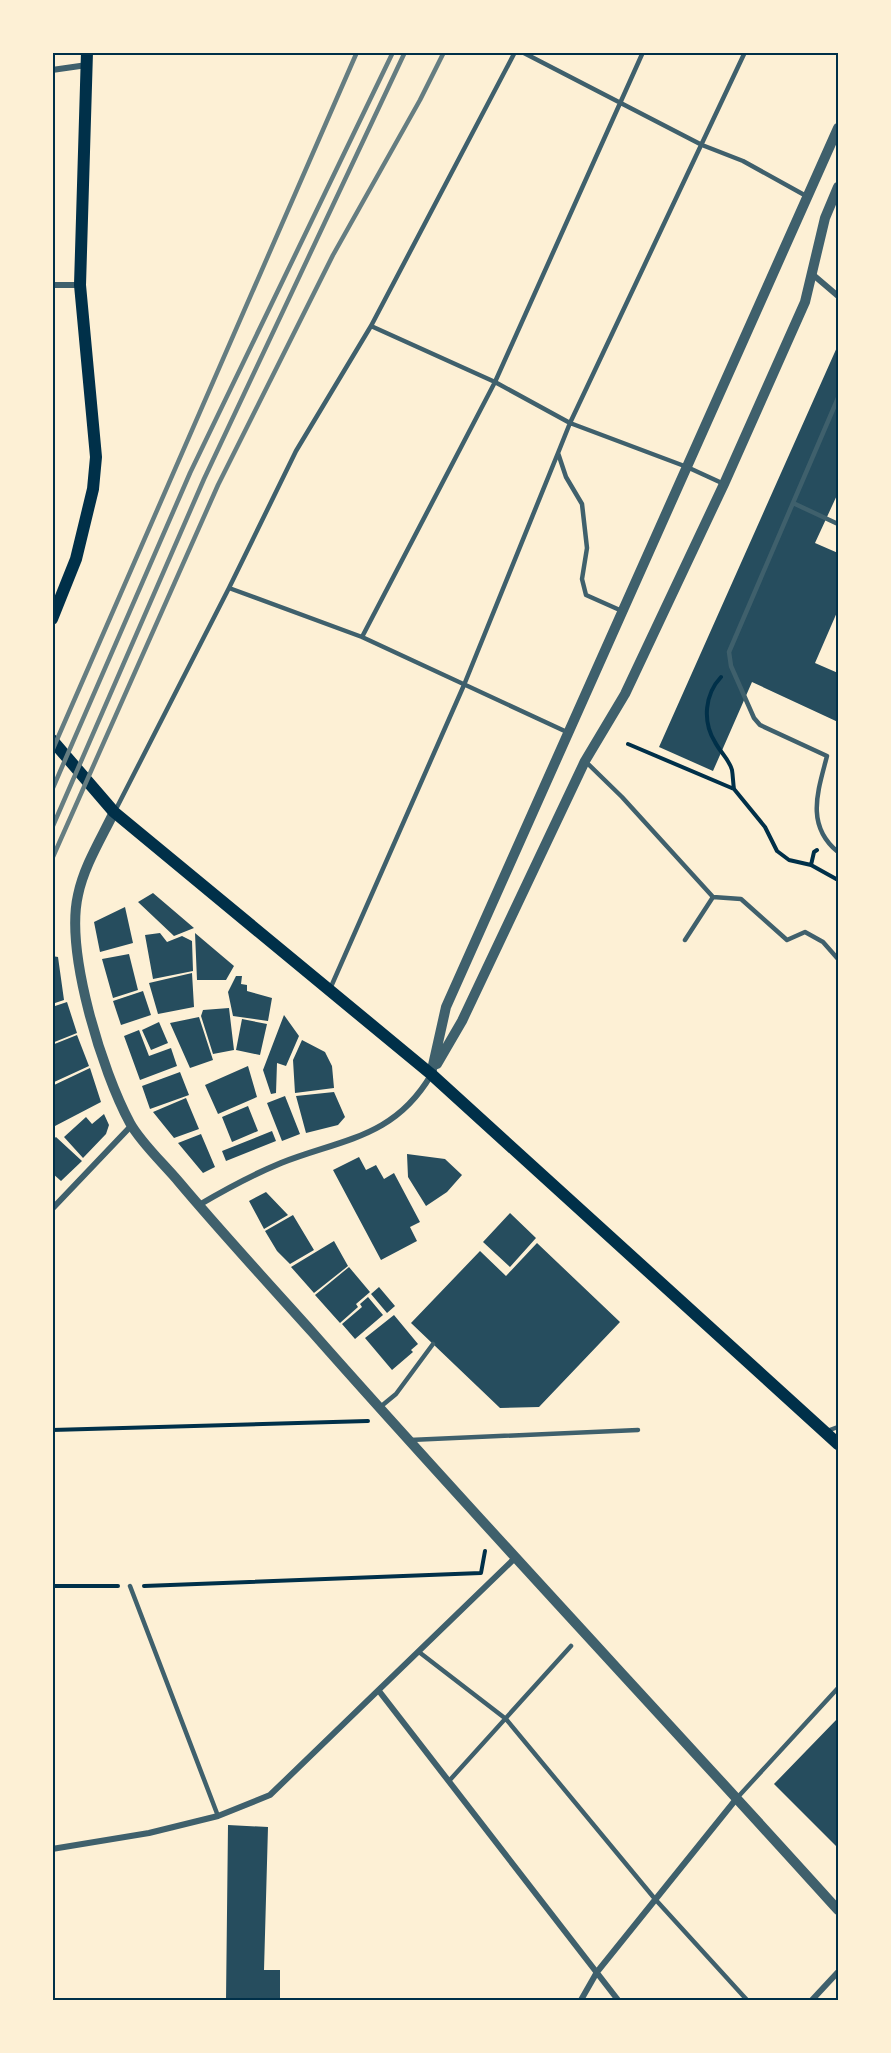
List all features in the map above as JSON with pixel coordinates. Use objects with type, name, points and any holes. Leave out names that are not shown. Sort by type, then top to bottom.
[{"type":"main road","points":[[52,619],[76,559],[93,489],[96,457],[80,285],[87,59]]},
{"type":"main road","points":[[52,740],[114,812],[431,1074],[838,1444]]},
{"type":"street","points":[[52,70],[87,59]]},
{"type":"street","points":[[431,1074],[446,1007],[838,128]]},
{"type":"street","points":[[199,1205],[240,1180],[282,1163],[361,1137],[394,1118],[420,1093],[462,1020],[585,761],[625,694],[724,484],[805,302],[825,218],[838,187]]},
{"type":"street","points":[[811,273],[838,296]]},
{"type":"street","points":[[52,285],[80,285]]},
{"type":"street","points":[[114,812],[84,873],[74,918],[75,941],[96,1035],[114,1088],[131,1126],[408,1441],[585,1631],[838,1910]]},
{"type":"street","points":[[52,1209],[131,1126]]},
{"type":"street","points":[[52,1849],[149,1833],[218,1816],[270,1795],[515,1558]]},
{"type":"street","points":[[379,1691],[618,2001]]},
{"type":"street","points":[[581,2001],[597,1972],[737,1798]]},
{"type":"street","points":[[812,2001],[838,1972]]},
{"type":"lane","points":[[114,812],[229,588],[296,451],[371,326],[515,52]]},
{"type":"lane","points":[[522,52],[702,145],[742,161],[808,197]]},
{"type":"lane","points":[[362,637],[495,382],[643,52]]},
{"type":"lane","points":[[330,990],[464,685],[570,423],[746,52]]},
{"type":"lane","points":[[371,326],[495,382],[570,423],[687,467],[724,484]]},
{"type":"lane","points":[[838,398],[729,652],[731,666],[754,718],[760,725],[827,756],[815,806],[822,830],[838,852]]},
{"type":"lane","points":[[558,453],[566,477],[582,504],[588,548],[582,579],[586,595],[623,612]]},
{"type":"lane","points":[[793,503],[838,524]]},
{"type":"lane","points":[[229,588],[362,637],[569,733]]},
{"type":"lane","points":[[585,761],[622,797],[713,897],[741,899],[787,940],[806,932],[823,942],[838,959]]},
{"type":"lane","points":[[685,940],[713,897]]},
{"type":"lane","points":[[379,1408],[396,1394],[433,1344]]},
{"type":"lane","points":[[824,1431],[838,1427]]},
{"type":"lane","points":[[408,1441],[638,1430]]},
{"type":"lane","points":[[130,1587],[218,1816]]},
{"type":"lane","points":[[449,1781],[571,1646]]},
{"type":"lane","points":[[419,1652],[506,1719],[655,1899],[747,2001]]},
{"type":"lane","points":[[737,1798],[838,1688]]},
{"type":"path","points":[[731,666],[712,687],[708,696],[707,710],[714,742],[732,769],[734,789]]},
{"type":"path","points":[[628,744],[734,789],[765,827],[777,851],[789,860],[811,865],[838,880]]},
{"type":"path","points":[[52,1430],[368,1421]]},
{"type":"path","points":[[52,1586],[130,1587],[481,1573],[485,1551]]},
{"type":"building","points":[[838,345],[838,493],[815,543],[838,553],[838,610],[815,663],[838,673],[838,722],[752,682],[713,771],[659,747]]},
{"type":"building","points":[[153,893],[194,928],[174,936],[138,902]]},
{"type":"building","points":[[125,907],[133,943],[100,952],[94,922]]},
{"type":"building","points":[[160,933],[167,942],[182,936],[192,941],[193,971],[153,979],[145,935]]},
{"type":"building","points":[[195,933],[234,966],[226,980],[197,980]]},
{"type":"building","points":[[129,954],[138,990],[113,998],[102,959]]},
{"type":"building","points":[[52,956],[58,957],[64,1000],[52,1004]]},
{"type":"building","points":[[192,973],[194,1007],[158,1014],[149,983]]},
{"type":"building","points":[[236,976],[242,976],[241,984],[247,985],[247,991],[272,998],[268,1021],[233,1016],[228,992]]},
{"type":"building","points":[[143,991],[151,1015],[121,1025],[113,1001]]},
{"type":"building","points":[[67,1002],[77,1033],[52,1043],[52,1007]]},
{"type":"building","points":[[229,1008],[234,1050],[213,1054],[201,1016],[203,1010]]},
{"type":"building","points":[[284,1015],[299,1036],[286,1066],[277,1063],[276,1093],[271,1094],[263,1070]]},
{"type":"building","points":[[199,1017],[213,1060],[190,1068],[170,1023]]},
{"type":"building","points":[[242,1019],[267,1024],[260,1055],[236,1050]]},
{"type":"building","points":[[159,1022],[168,1043],[151,1050],[142,1030]]},
{"type":"building","points":[[139,1030],[149,1056],[171,1048],[177,1066],[140,1080],[124,1036]]},
{"type":"building","points":[[77,1035],[89,1066],[52,1083],[52,1045]]},
{"type":"building","points":[[302,1040],[325,1052],[332,1066],[334,1088],[295,1093],[293,1060]]},
{"type":"building","points":[[248,1066],[257,1097],[218,1114],[205,1085]]},
{"type":"building","points":[[90,1068],[101,1102],[55,1126],[52,1122],[52,1086]]},
{"type":"building","points":[[180,1072],[189,1095],[150,1109],[142,1086]]},
{"type":"building","points":[[334,1092],[345,1117],[338,1125],[306,1133],[296,1096]]},
{"type":"building","points":[[285,1096],[300,1134],[282,1141],[267,1103]]},
{"type":"building","points":[[186,1098],[199,1129],[174,1138],[153,1112]]},
{"type":"building","points":[[248,1106],[258,1131],[232,1142],[222,1117]]},
{"type":"building","points":[[104,1114],[109,1125],[106,1134],[83,1158],[64,1137],[86,1117],[92,1124]]},
{"type":"building","points":[[272,1131],[276,1141],[226,1161],[222,1151]]},
{"type":"building","points":[[201,1134],[215,1167],[203,1173],[178,1143]]},
{"type":"building","points":[[56,1137],[82,1161],[61,1181],[52,1173],[52,1140]]},
{"type":"building","points":[[407,1154],[445,1159],[462,1175],[447,1192],[426,1206],[408,1177]]},
{"type":"building","points":[[359,1157],[366,1170],[376,1165],[384,1179],[394,1173],[420,1222],[410,1227],[417,1241],[381,1260],[333,1170]]},
{"type":"building","points":[[266,1192],[288,1215],[264,1229],[249,1201]]},
{"type":"building","points":[[510,1213],[536,1238],[510,1267],[483,1242]]},
{"type":"building","points":[[293,1215],[314,1250],[290,1264],[277,1251],[265,1231]]},
{"type":"building","points":[[334,1241],[348,1266],[314,1293],[291,1267]]},
{"type":"building","points":[[537,1243],[620,1322],[539,1407],[500,1408],[411,1323],[480,1251],[506,1276]]},
{"type":"building","points":[[349,1267],[370,1292],[356,1304],[358,1307],[340,1323],[315,1295]]},
{"type":"building","points":[[379,1287],[395,1306],[387,1313],[371,1294]]},
{"type":"building","points":[[368,1297],[383,1315],[355,1339],[342,1324],[362,1307],[360,1304]]},
{"type":"building","points":[[394,1315],[418,1344],[411,1350],[413,1352],[392,1370],[365,1338]]},
{"type":"building","points":[[838,1718],[838,1848],[774,1784]]},
{"type":"building","points":[[228,1825],[268,1827],[264,1970],[280,1970],[280,2000],[226,2000]]},
{"type":"railway","points":[[52,751],[357,52]]},
{"type":"railway","points":[[52,790],[190,473],[393,52]]},
{"type":"railway","points":[[52,828],[204,479],[405,52]]},
{"type":"railway","points":[[52,859],[218,485],[333,255],[420,100],[444,52]]}]
